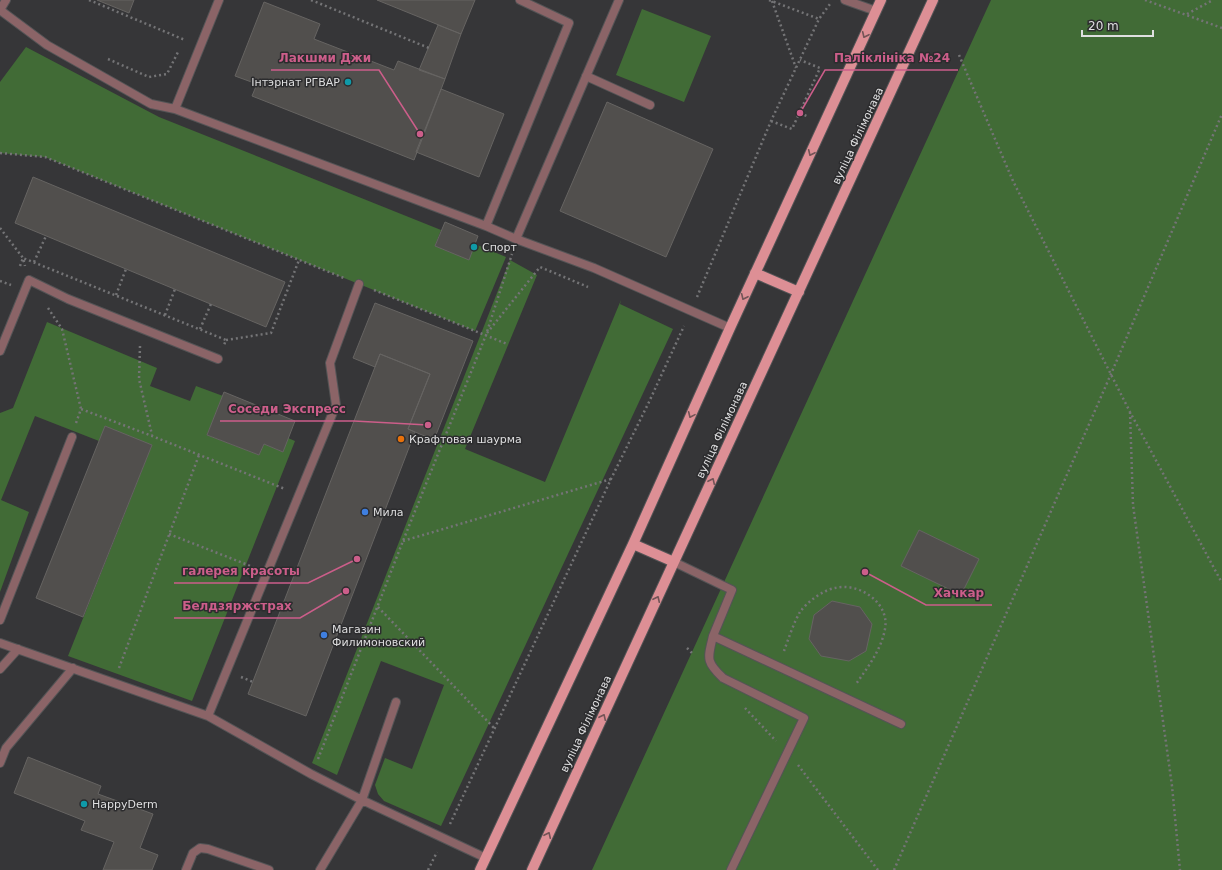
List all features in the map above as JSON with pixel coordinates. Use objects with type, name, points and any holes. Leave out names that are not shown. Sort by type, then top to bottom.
[{"type":"main road","points":[[480,870],[633,544],[755,273],[881,0]]},
{"type":"main road","name":"вуліца Філімонава","points":[[532,870],[933,0]]},
{"type":"main road","points":[[755,273],[799,292]]},
{"type":"main road","points":[[633,544],[674,562]]},
{"type":"lane","points":[[6,0],[0,10],[47,45],[151,104],[175,109],[486,226],[516,240],[594,268],[730,328]]},
{"type":"lane","points":[[175,109],[219,0]]},
{"type":"lane","points":[[486,226],[569,23],[520,0]]},
{"type":"lane","points":[[516,240],[619,0]]},
{"type":"lane","points":[[845,0],[876,11]]},
{"type":"lane","points":[[586,76],[650,105]]},
{"type":"lane","points":[[0,351],[29,280],[68,298],[218,359]]},
{"type":"lane","points":[[208,716],[336,405],[330,363],[359,284]]},
{"type":"lane","points":[[0,620],[72,437]]},
{"type":"lane","points":[[674,562],[732,590],[713,636],[708,657],[712,668],[723,678],[804,718],[731,870]]},
{"type":"lane","points":[[713,636],[901,724]]},
{"type":"lane","points":[[0,643],[208,716],[311,774],[443,839],[486,858]]},
{"type":"lane","points":[[0,670],[18,649]]},
{"type":"lane","points":[[0,763],[6,748],[73,668]]},
{"type":"lane","points":[[320,870],[362,800],[396,702]]},
{"type":"lane","points":[[186,870],[193,853],[200,848],[208,849],[269,870]]},
{"type":"path","points":[[89,0],[184,40],[187,34]]},
{"type":"path","points":[[311,0],[429,48]]},
{"type":"path","points":[[428,870],[691,311],[771,121],[819,19],[833,0]]},
{"type":"path","points":[[1145,0],[1222,28]]},
{"type":"path","points":[[1187,15],[1213,0]]},
{"type":"path","points":[[770,1],[819,19]]},
{"type":"path","points":[[770,1],[796,68]]},
{"type":"path","points":[[106,58],[149,77],[167,74],[181,47]]},
{"type":"path","points":[[959,55],[1013,181],[1130,412],[1222,583]]},
{"type":"path","points":[[771,121],[792,130],[820,68],[800,60]]},
{"type":"path","points":[[894,870],[1111,374],[1222,114]]},
{"type":"path","points":[[0,153],[46,157],[507,344]]},
{"type":"path","points":[[0,228],[23,258],[29,280]]},
{"type":"path","points":[[34,262],[46,236]]},
{"type":"path","points":[[311,774],[486,335],[516,240]]},
{"type":"path","points":[[23,258],[226,340],[271,333],[299,260]]},
{"type":"path","points":[[486,335],[540,267],[588,286]]},
{"type":"path","points":[[116,295],[126,269]]},
{"type":"path","points":[[0,281],[12,286]]},
{"type":"path","points":[[164,315],[175,289]]},
{"type":"path","points":[[200,329],[211,304]]},
{"type":"path","points":[[46,305],[62,329],[81,409],[72,437]]},
{"type":"path","points":[[140,328],[139,379],[152,436]]},
{"type":"path","points":[[218,359],[226,340]]},
{"type":"path","points":[[81,409],[300,495]]},
{"type":"path","points":[[1130,412],[1133,505],[1172,786],[1180,870]]},
{"type":"path","points":[[117,674],[199,455]]},
{"type":"path","points":[[403,541],[611,479]]},
{"type":"path","points":[[169,534],[268,573]]},
{"type":"path","points":[[783,653],[800,612],[809,602],[822,593],[835,587],[849,588],[864,592],[876,600],[884,611],[886,627],[878,653],[856,684]]},
{"type":"path","points":[[378,607],[495,729]]},
{"type":"green space","points":[[991,0],[1222,0],[1222,870],[592,870]]},
{"type":"green space","points":[[642,9],[711,36],[684,102],[616,75]]},
{"type":"green space","points":[[26,47],[159,117],[441,230],[435,246],[475,244],[506,257],[475,331],[45,157],[0,153],[0,82]]},
{"type":"green space","points":[[510,260],[537,275],[465,449],[545,482],[621,300],[620,304],[673,329],[441,826],[384,801],[378,794],[375,785],[385,758],[412,769],[444,685],[381,661],[337,775],[312,763]]},
{"type":"green space","points":[[47,322],[157,368],[150,386],[190,401],[196,386],[223,396],[207,435],[259,455],[264,444],[283,452],[288,438],[295,441],[192,701],[68,656],[152,445],[105,427],[99,441],[35,416],[1,500],[29,512],[0,592],[0,413],[13,408]]},
{"type":"building","points":[[97,0],[134,0],[129,13]]},
{"type":"building","points":[[377,0],[475,0],[461,34]]},
{"type":"building","name":"Інтэрнат РГВАР","points":[[264,2],[320,24],[314,39],[394,70],[398,61],[445,79],[414,160],[252,96],[257,84],[235,76]]},
{"type":"building","points":[[438,25],[461,34],[445,79],[419,70]]},
{"type":"building","points":[[441,89],[504,114],[479,177],[416,152]]},
{"type":"building","points":[[607,102],[713,149],[666,257],[560,211]]},
{"type":"building","points":[[33,177],[285,282],[266,327],[15,223]]},
{"type":"building","points":[[445,222],[478,236],[469,260],[435,246]]},
{"type":"building","points":[[375,303],[473,341],[434,440],[408,429],[430,374],[380,354],[375,367],[353,358]]},
{"type":"building","points":[[380,354],[430,374],[408,429],[415,432],[306,716],[248,694]]},
{"type":"building","points":[[224,392],[295,421],[283,452],[264,444],[259,455],[207,435]]},
{"type":"building","points":[[105,426],[152,445],[83,617],[36,598]]},
{"type":"building","points":[[919,530],[979,559],[961,595],[901,566]]},
{"type":"building","points":[[832,601],[860,607],[872,624],[866,651],[849,661],[821,656],[809,639],[814,615]]},
{"type":"building","name":"HappyDerm","points":[[28,757],[101,786],[98,794],[153,814],[140,848],[158,855],[152,870],[103,870],[114,842],[81,830],[85,821],[14,793]]},
{"type":"place","name":"Інтэрнат РГВАР","points":[[348,82]]},
{"type":"place","name":"Паліклініка №24","points":[[800,113]]},
{"type":"place","name":"Лакшми Джи","points":[[420,134]]},
{"type":"place","name":"Спорт","points":[[474,247]]},
{"type":"place","name":"Соседи Экспресс","points":[[428,425]]},
{"type":"place","name":"Крафтовая шаурма","points":[[401,439]]},
{"type":"place","name":"Мила","points":[[365,512]]},
{"type":"place","name":"галерея красоты","points":[[357,559]]},
{"type":"place","name":"Хачкар","points":[[865,572]]},
{"type":"place","name":"Белдзяржстрах","points":[[346,591]]},
{"type":"place","name":"Магазин Филимоновский","points":[[324,635]]},
{"type":"place","name":"HappyDerm","points":[[84,804]]}]
